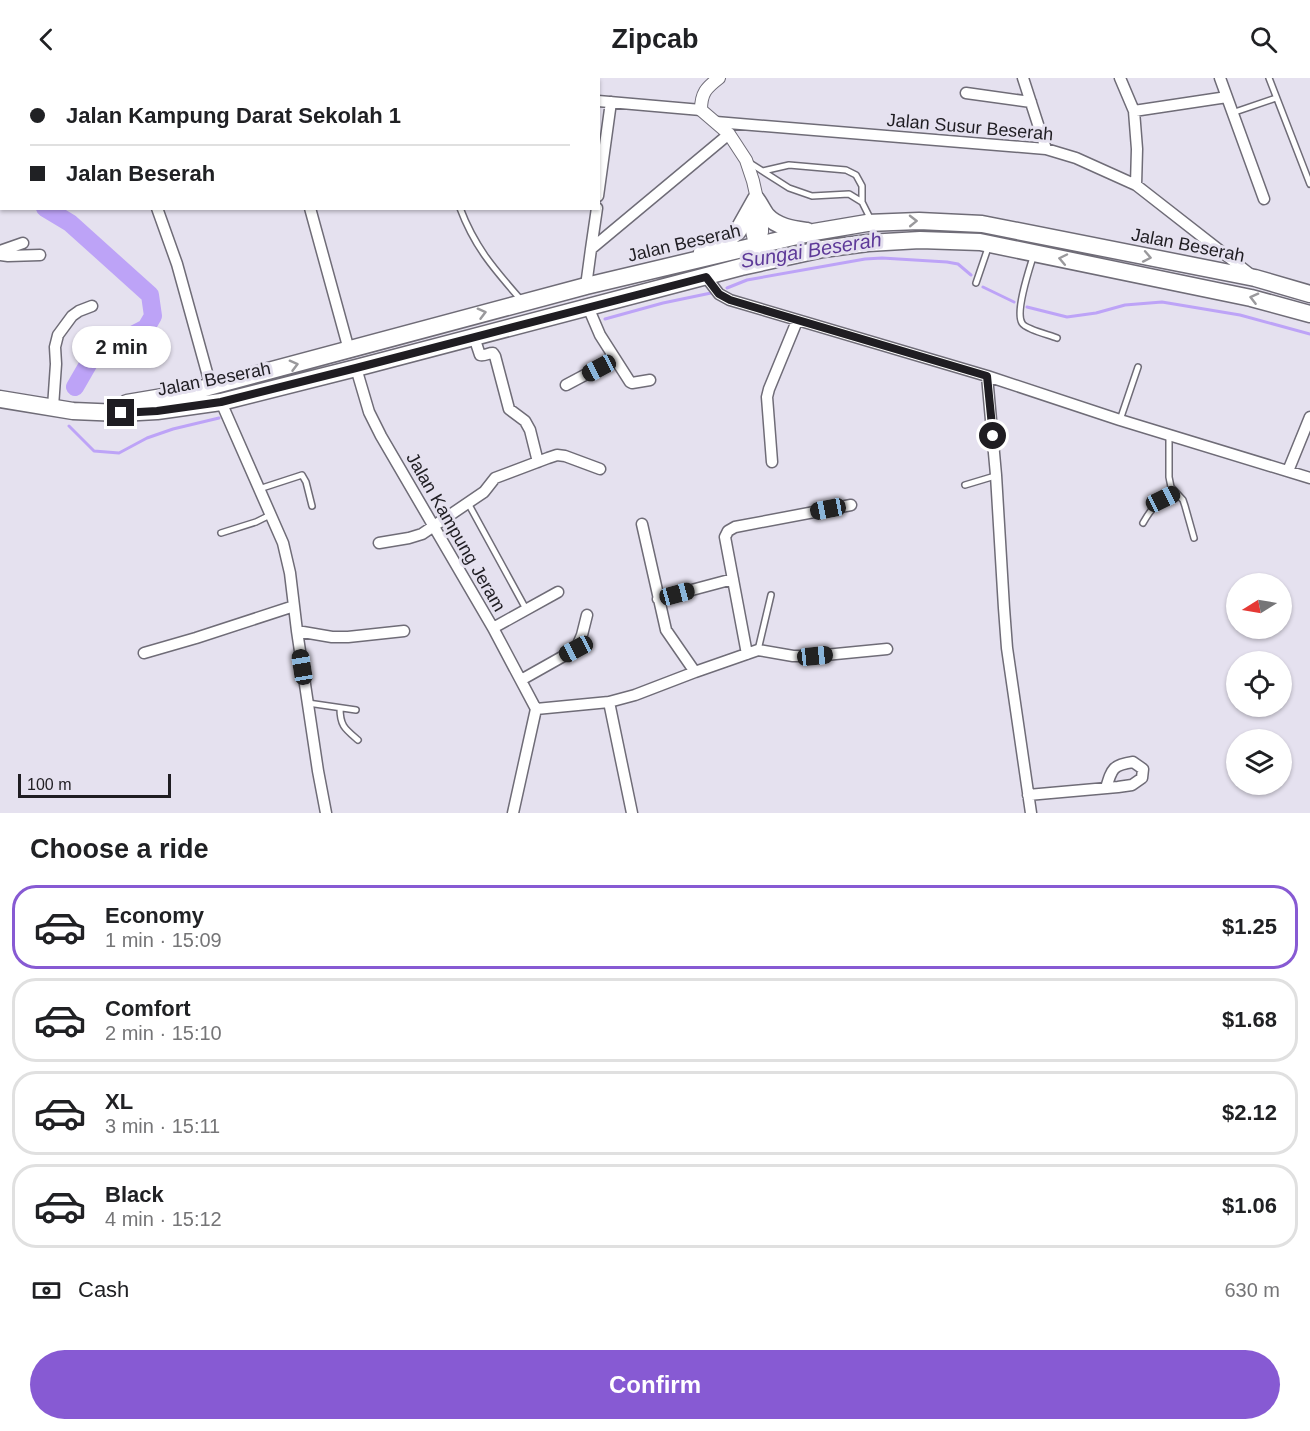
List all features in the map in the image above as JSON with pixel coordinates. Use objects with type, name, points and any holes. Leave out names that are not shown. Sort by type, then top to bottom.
[{"type":"highway","points":[[677,265],[726,240],[738,231],[756,199],[766,215],[774,221],[795,230],[814,232]]},
{"type":"highway","name":"Jalan Beserah","points":[[73,411],[186,393],[586,286],[814,232],[872,222],[919,221],[982,224],[1255,278],[1310,294]]},
{"type":"highway","name":"Jalan Beserah","points":[[0,399],[73,411],[121,413],[157,411],[221,402],[741,267],[823,249],[868,243],[920,240],[980,242],[1251,297],[1310,314]]},
{"type":"highway","points":[[741,267],[757,245],[776,259]]},
{"type":"street","points":[[700,110],[704,92],[719,78]]},
{"type":"street","points":[[1023,78],[1046,149]]},
{"type":"street","points":[[1120,78],[1134,111],[1137,149],[1136,185]]},
{"type":"street","points":[[1220,78],[1264,199]]},
{"type":"street","points":[[966,93],[1031,102]]},
{"type":"street","points":[[1134,111],[1227,97]]},
{"type":"street","points":[[600,101],[700,110],[716,122],[729,134],[746,160],[762,221],[762,232],[757,245]]},
{"type":"street","points":[[600,182],[611,102]]},
{"type":"street","name":"Jalan Susur Beserah","points":[[716,122],[1046,149],[1060,153],[1094,165],[1136,185],[1255,278]]},
{"type":"street","points":[[591,249],[729,134]]},
{"type":"street","points":[[158,210],[177,264],[211,387]]},
{"type":"street","points":[[311,210],[349,350]]},
{"type":"street","points":[[586,286],[597,210]]},
{"type":"street","points":[[0,253],[23,243]]},
{"type":"street","points":[[0,253],[8,256],[40,255]]},
{"type":"street","points":[[706,277],[719,294],[730,300],[987,376],[1120,420],[1310,478]]},
{"type":"street","points":[[53,407],[58,335],[72,316],[92,306]]},
{"type":"street","points":[[588,307],[600,334],[632,383],[650,380]]},
{"type":"street","points":[[772,462],[767,397],[797,321]]},
{"type":"street","points":[[474,337],[480,355],[493,353],[495,356],[509,409],[525,421],[530,430],[538,462]]},
{"type":"street","points":[[566,385],[615,359]]},
{"type":"street","name":"Jalan Kampung Jeram","points":[[356,368],[369,412],[381,436],[435,526],[537,709]]},
{"type":"street","points":[[987,376],[1007,648],[1031,813]]},
{"type":"street","points":[[221,402],[282,543],[288,563],[318,771],[327,813]]},
{"type":"street","points":[[1288,471],[1310,417]]},
{"type":"street","points":[[379,543],[422,534],[484,492],[495,478],[557,455],[600,469]]},
{"type":"street","points":[[747,654],[725,537],[728,531],[735,527],[851,505]]},
{"type":"street","points":[[642,524],[666,630],[696,672]]},
{"type":"street","points":[[658,599],[733,579]]},
{"type":"street","points":[[493,628],[558,592]]},
{"type":"street","points":[[144,653],[294,606]]},
{"type":"street","points":[[521,680],[576,649],[587,615]]},
{"type":"street","points":[[297,631],[332,637],[404,631]]},
{"type":"street","points":[[513,813],[537,709],[609,702],[635,695],[758,650],[793,656],[815,656],[886,649]]},
{"type":"street","points":[[609,702],[633,813]]},
{"type":"street","points":[[1028,795],[1106,788]]},
{"type":"lane","points":[[1269,78],[1310,184]]},
{"type":"lane","points":[[1232,113],[1276,98]]},
{"type":"lane","points":[[746,160],[789,188],[812,196],[849,194],[862,202]]},
{"type":"lane","points":[[763,171],[789,165],[846,170],[856,175],[862,186],[862,202],[872,222]]},
{"type":"lane","points":[[461,210],[468,228],[486,259],[523,302]]},
{"type":"lane","points":[[976,283],[989,244]]},
{"type":"lane","points":[[1034,253],[1021,304],[1022,323],[1057,338]]},
{"type":"lane","points":[[1120,420],[1138,368]]},
{"type":"lane","points":[[1169,435],[1169,477],[1175,493],[1183,500],[1194,538]]},
{"type":"lane","points":[[259,489],[302,475],[312,506]]},
{"type":"lane","points":[[966,485],[996,475]]},
{"type":"lane","points":[[1143,523],[1156,503],[1175,493]]},
{"type":"lane","points":[[468,503],[526,610]]},
{"type":"lane","points":[[221,533],[270,515]]},
{"type":"lane","points":[[758,650],[771,595]]},
{"type":"lane","points":[[308,703],[356,710]]},
{"type":"lane","points":[[340,708],[343,727],[358,740]]},
{"type":"waterway","name":"Sungai Beserah","points":[[48,210],[70,223],[150,295],[153,316],[146,328],[115,344],[90,361],[75,387]]},
{"type":"waterway","name":"Sungai Beserah","points":[[727,288],[747,280],[882,258],[958,264],[971,275]]},
{"type":"waterway","name":"Sungai Beserah","points":[[983,287],[1014,302]]},
{"type":"waterway","name":"Sungai Beserah","points":[[605,319],[711,293]]},
{"type":"waterway","name":"Sungai Beserah","points":[[1027,307],[1067,317],[1096,313],[1125,305],[1162,302],[1240,315],[1310,334]]},
{"type":"waterway","name":"Sungai Beserah","points":[[69,426],[94,451],[119,453],[147,438],[219,418]]},
{"type":"route","points":[[121,413],[157,411],[221,402],[706,277],[719,294],[730,300],[987,376],[993,436]]}]
